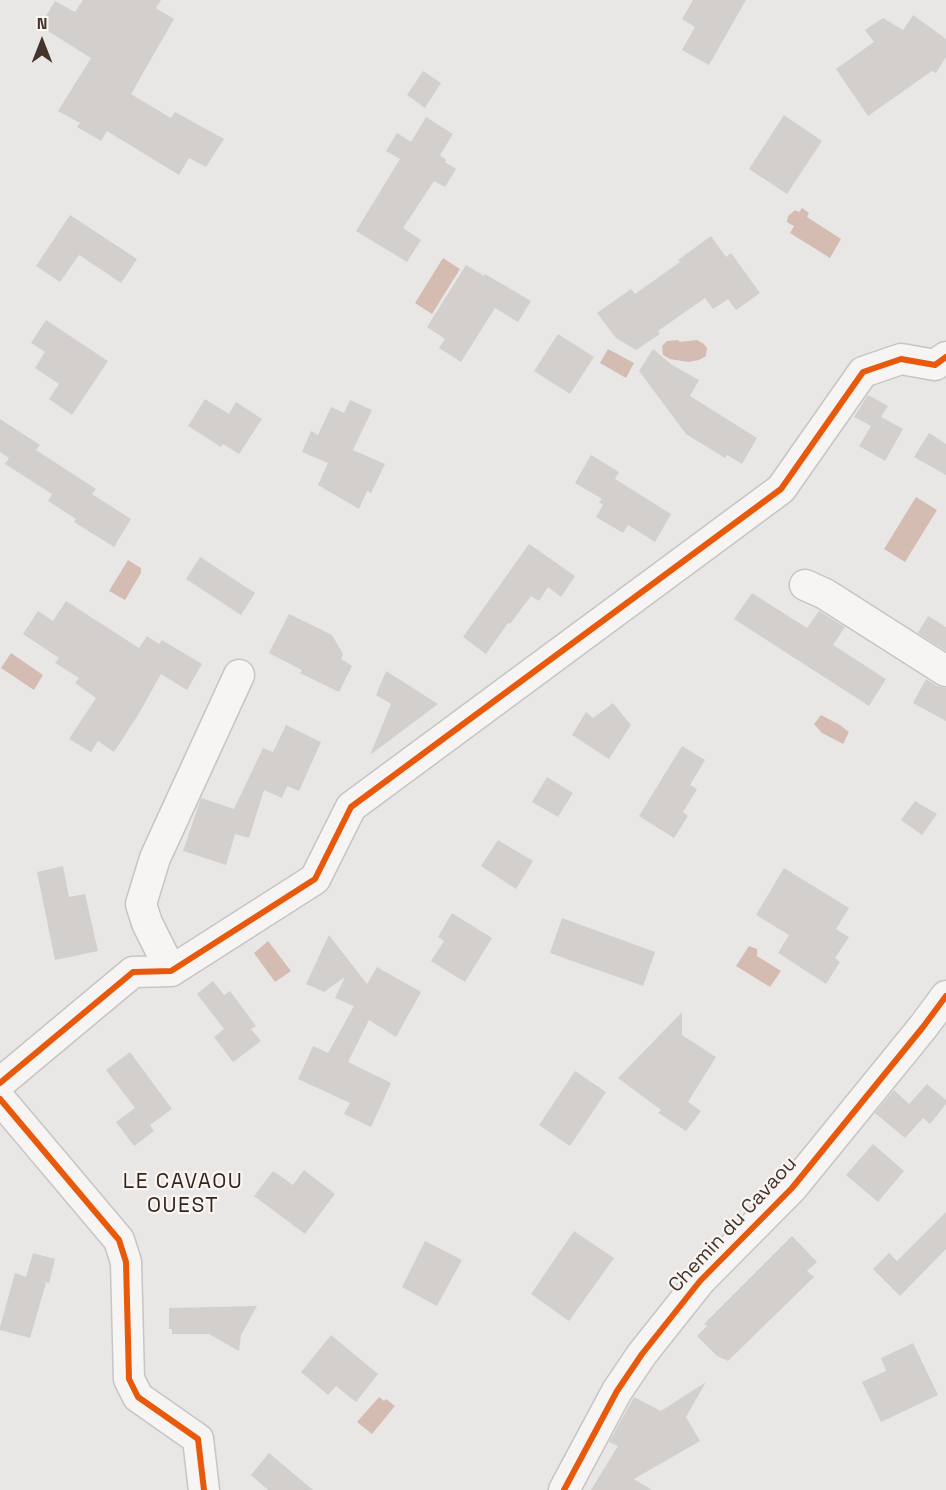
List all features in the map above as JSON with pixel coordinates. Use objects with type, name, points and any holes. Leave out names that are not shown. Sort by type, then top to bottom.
[{"type":"street","points":[[0,1083],[133,972],[171,970],[315,879],[351,807],[781,489],[863,372],[901,359],[935,365],[946,357]]},
{"type":"street","points":[[805,585],[825,594],[946,671]]},
{"type":"street","points":[[171,970],[147,923],[141,904],[155,858],[239,675]]},
{"type":"street","name":"Chemin du Cavaou","points":[[564,1490],[617,1391],[642,1354],[700,1281],[792,1188],[946,996]]},
{"type":"street","points":[[0,1099],[118,1240],[126,1262],[129,1378],[138,1397],[198,1439],[204,1490]]},
{"type":"shaded area","points":[[802,208],[809,213],[807,217],[841,239],[830,258],[790,233],[794,226],[787,222],[788,216],[795,210],[799,212]]},
{"type":"shaded area","points":[[443,258],[460,269],[432,314],[415,303]]},
{"type":"shaded area","points":[[678,340],[680,342],[697,340],[704,344],[707,348],[706,356],[688,362],[670,359],[663,355],[662,346],[667,341]]},
{"type":"shaded area","points":[[608,349],[634,363],[626,378],[600,363]]},
{"type":"shaded area","points":[[916,497],[937,510],[905,562],[884,549]]},
{"type":"shaded area","points":[[128,560],[141,568],[141,573],[125,600],[109,591]]},
{"type":"shaded area","points":[[11,653],[43,675],[34,690],[1,668]]},
{"type":"shaded area","points":[[821,715],[849,732],[843,744],[822,733],[814,724]]},
{"type":"shaded area","points":[[268,941],[291,971],[275,982],[254,953]]},
{"type":"shaded area","points":[[749,946],[757,949],[757,956],[781,971],[770,987],[736,966]]},
{"type":"shaded area","points":[[379,1397],[395,1406],[372,1434],[357,1422]]},
{"type":"building","points":[[83,0],[161,0],[156,8],[174,19],[131,94],[171,118],[175,112],[224,139],[206,167],[189,158],[179,175],[107,131],[101,141],[77,127],[80,123],[58,111],[91,58],[40,26],[55,1],[75,12]]},
{"type":"building","points":[[693,0],[746,0],[709,65],[682,50],[695,27],[682,19]]},
{"type":"building","points":[[913,15],[946,39],[946,57],[936,73],[932,71],[868,116],[836,69],[874,42],[865,30],[883,18],[903,30]]},
{"type":"building","points":[[423,71],[441,83],[425,108],[407,95]]},
{"type":"building","points":[[784,115],[822,141],[787,194],[749,169]]},
{"type":"building","points":[[426,117],[453,134],[440,155],[446,160],[445,162],[456,169],[445,187],[434,181],[403,228],[421,240],[407,262],[356,231],[400,159],[386,151],[397,133],[411,142]]},
{"type":"building","points":[[70,215],[137,259],[121,283],[79,255],[60,282],[36,266]]},
{"type":"building","points":[[711,236],[726,257],[731,253],[760,293],[736,310],[728,299],[713,309],[705,298],[658,331],[660,334],[636,350],[616,338],[597,313],[631,289],[635,294],[680,262],[678,260]]},
{"type":"building","points":[[466,265],[531,301],[518,322],[495,308],[461,362],[439,348],[445,339],[427,327]]},
{"type":"building","points":[[46,320],[108,361],[72,415],[49,399],[59,384],[35,368],[45,352],[31,343]]},
{"type":"building","points":[[558,334],[594,357],[570,394],[534,371]]},
{"type":"building","points":[[653,349],[672,365],[699,380],[690,396],[757,438],[742,464],[727,455],[725,458],[686,434],[639,371]]},
{"type":"building","points":[[868,395],[888,406],[881,417],[903,429],[885,461],[859,446],[871,426],[854,417]]},
{"type":"building","points":[[205,399],[229,414],[236,402],[262,419],[239,454],[223,444],[221,447],[188,426]]},
{"type":"building","points":[[350,400],[372,410],[353,450],[385,464],[371,493],[367,491],[359,509],[318,485],[328,463],[302,452],[311,431],[318,435],[331,407],[344,413]]},
{"type":"building","points":[[0,419],[40,445],[36,450],[96,489],[92,494],[131,519],[114,547],[74,522],[76,519],[48,501],[52,494],[5,464],[9,458],[0,452]]},
{"type":"building","points":[[929,433],[946,444],[946,475],[914,457]]},
{"type":"building","points":[[591,455],[619,472],[615,479],[671,514],[655,542],[628,525],[623,533],[596,517],[603,505],[599,502],[602,499],[575,483]]},
{"type":"building","points":[[529,544],[575,576],[561,597],[548,587],[539,601],[531,596],[486,654],[463,637]]},
{"type":"building","points":[[200,557],[255,593],[241,615],[186,579]]},
{"type":"building","points":[[752,593],[807,628],[819,611],[845,627],[833,645],[886,679],[869,706],[734,619]]},
{"type":"building","points":[[66,601],[139,648],[147,636],[159,644],[162,640],[202,664],[187,690],[161,674],[114,752],[98,741],[91,752],[69,739],[96,698],[75,683],[79,678],[55,663],[59,658],[23,634],[38,611],[53,621]]},
{"type":"building","points":[[289,614],[332,635],[343,654],[341,659],[352,666],[339,692],[300,673],[302,670],[269,653]]},
{"type":"building","points":[[928,616],[946,627],[946,651],[918,633]]},
{"type":"building","points":[[386,671],[438,704],[370,755],[391,704],[376,695]]},
{"type":"building","points":[[926,679],[937,686],[946,688],[946,721],[913,703]]},
{"type":"building","points":[[613,703],[631,725],[609,759],[572,735],[586,712],[593,718]]},
{"type":"building","points":[[286,725],[321,742],[299,791],[287,786],[282,798],[264,790],[249,838],[235,834],[226,865],[183,851],[201,798],[234,809],[263,748],[273,752]]},
{"type":"building","points":[[682,746],[705,760],[690,785],[697,789],[683,812],[688,816],[674,838],[639,816]]},
{"type":"building","points":[[547,777],[573,793],[558,817],[532,802]]},
{"type":"building","points":[[915,801],[937,814],[922,835],[901,820]]},
{"type":"building","points":[[498,840],[533,861],[516,889],[481,866]]},
{"type":"building","points":[[63,866],[69,897],[85,894],[98,951],[55,960],[37,872]]},
{"type":"building","points":[[784,868],[849,908],[836,929],[849,937],[835,958],[840,962],[826,984],[778,953],[789,935],[756,915]]},
{"type":"building","points":[[452,913],[492,938],[465,982],[431,961],[444,941],[438,937]]},
{"type":"building","points":[[562,918],[655,952],[643,986],[550,953]]},
{"type":"building","points":[[329,935],[367,984],[377,967],[421,992],[396,1037],[369,1020],[348,1062],[391,1083],[371,1127],[344,1114],[350,1103],[298,1079],[313,1046],[328,1053],[354,1006],[335,998],[345,977],[324,992],[306,984]]},
{"type":"building","points":[[213,981],[224,995],[230,991],[256,1026],[251,1029],[261,1041],[233,1062],[214,1037],[224,1029],[197,994]]},
{"type":"building","points":[[682,1012],[682,1035],[716,1057],[688,1102],[701,1111],[686,1131],[658,1113],[661,1110],[618,1078]]},
{"type":"building","points":[[130,1052],[172,1109],[150,1125],[154,1131],[134,1146],[116,1122],[135,1108],[106,1070]]},
{"type":"building","points":[[575,1071],[606,1092],[570,1146],[539,1125]]},
{"type":"building","points":[[927,1084],[946,1100],[946,1104],[930,1124],[923,1118],[905,1138],[875,1113],[894,1090],[909,1104]]},
{"type":"building","points":[[873,1144],[904,1171],[878,1202],[846,1175]]},
{"type":"building","points":[[304,1170],[335,1194],[305,1234],[254,1196],[273,1171],[293,1185]]},
{"type":"building","points":[[946,1212],[946,1249],[900,1296],[873,1269],[889,1253],[897,1261]]},
{"type":"building","points":[[574,1231],[614,1258],[569,1321],[531,1294]]},
{"type":"building","points":[[792,1236],[817,1262],[807,1271],[814,1277],[728,1361],[717,1356],[697,1336],[707,1326],[704,1324]]},
{"type":"building","points":[[425,1241],[462,1260],[437,1306],[402,1287]]},
{"type":"building","points":[[33,1253],[55,1259],[49,1283],[40,1281],[46,1283],[30,1338],[0,1330],[0,1327],[15,1273],[26,1277]]},
{"type":"building","points":[[257,1306],[241,1335],[239,1351],[209,1334],[172,1334],[172,1329],[169,1329],[169,1308]]},
{"type":"building","points":[[331,1335],[378,1374],[356,1402],[336,1386],[328,1395],[301,1372]]},
{"type":"building","points":[[913,1343],[938,1395],[881,1422],[862,1382],[886,1371],[881,1358]]},
{"type":"building","points":[[706,1382],[686,1417],[700,1441],[634,1479],[652,1490],[591,1490],[618,1446],[609,1442],[634,1397],[661,1411]]},
{"type":"building","points":[[269,1453],[313,1490],[268,1490],[251,1475]]},
{"type":"cycle path","points":[[0,1083],[133,972],[171,971],[315,879],[351,807],[781,489],[863,372],[901,359],[935,365],[946,357]]},
{"type":"cycle path","points":[[564,1490],[617,1391],[642,1354],[700,1281],[792,1188],[946,996]]},
{"type":"cycle path","points":[[0,1099],[119,1240],[126,1262],[129,1379],[138,1397],[198,1439],[204,1490]]},
{"type":"district","name":"LE CAVAOU OUEST","points":[[183,1194]]}]
